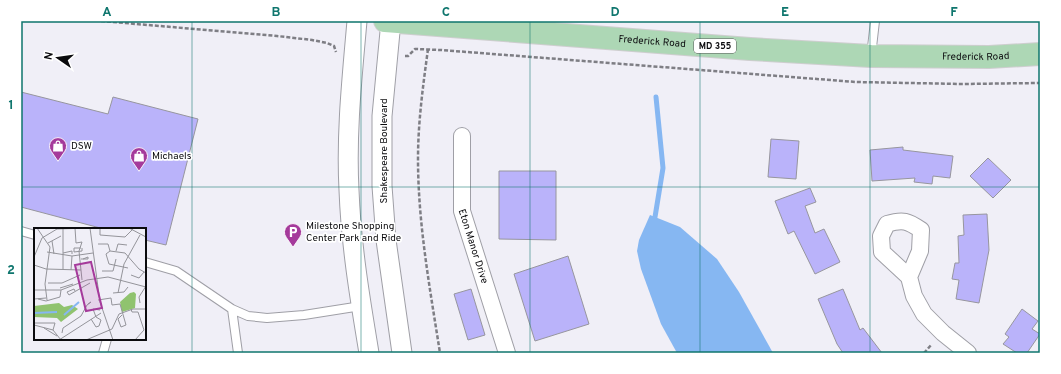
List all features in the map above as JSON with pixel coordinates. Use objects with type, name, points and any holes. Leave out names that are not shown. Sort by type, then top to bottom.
[{"type":"main road","name":"Frederick Road","points":[[385,21],[750,49],[871,56],[989,57],[1040,54]]},
{"type":"street","points":[[357,21],[350,87],[348,185],[361,306],[369,353]]},
{"type":"street","name":"Shakespeare Boulevard","points":[[391,21],[382,116],[382,186],[386,240],[402,353]]},
{"type":"street","name":"Eton Manor Drive","points":[[462,136],[462,211],[508,353]]},
{"type":"street","points":[[910,277],[914,296],[924,314],[968,353]]},
{"type":"lane","points":[[871,56],[875,21]]},
{"type":"lane","points":[[21,231],[34,235]]},
{"type":"lane","points":[[146,262],[176,271],[232,309],[248,316],[266,318],[304,315],[361,306]]},
{"type":"lane","points":[[232,309],[238,353]]},
{"type":"lane","points":[[104,353],[107,340]]},
{"type":"path","points":[[101,21],[298,38],[327,43],[334,46],[336,52],[354,53]]},
{"type":"path","points":[[387,55],[408,56],[415,49],[428,49],[856,82],[962,84],[1040,83]]},
{"type":"path","points":[[428,49],[420,115],[418,160],[422,226],[428,280],[440,353]]},
{"type":"water","points":[[650,215],[680,227],[717,259],[739,292],[773,353],[677,353],[661,324],[641,269],[637,251],[639,240]]},
{"type":"building","points":[[21,92],[108,114],[113,97],[198,119],[166,245],[146,240],[146,228],[100,228],[21,207]]},
{"type":"building","points":[[771,139],[799,141],[796,179],[768,177]]},
{"type":"building","points":[[903,147],[903,150],[953,156],[950,178],[933,176],[932,184],[914,182],[915,178],[872,181],[870,150]]},
{"type":"building","points":[[988,158],[1011,180],[993,198],[970,176]]},
{"type":"building","points":[[499,171],[556,171],[556,240],[499,239]]},
{"type":"building","points":[[810,188],[816,202],[805,206],[815,233],[824,229],[840,262],[815,274],[794,231],[788,234],[775,201]]},
{"type":"building","points":[[987,214],[989,250],[979,303],[956,299],[959,280],[952,279],[955,263],[959,263],[958,236],[964,235],[963,215]]},
{"type":"building","points":[[568,256],[589,324],[535,341],[514,274]]},
{"type":"building","points":[[471,289],[485,335],[468,340],[454,294]]},
{"type":"building","points":[[843,289],[860,330],[863,328],[882,353],[843,353],[837,344],[818,299]]},
{"type":"building","points":[[1022,309],[1038,321],[1032,329],[1040,334],[1027,353],[1017,353],[1003,344],[1009,337],[1005,334]]},
{"type":"waterway","points":[[655,217],[663,168],[656,97]]},
{"type":"place","name":"DSW","points":[[58,161]]},
{"type":"place","name":"Michaels","points":[[139,171]]},
{"type":"place","name":"Milestone Shopping Center Park and Ride","points":[[293,247]]}]
